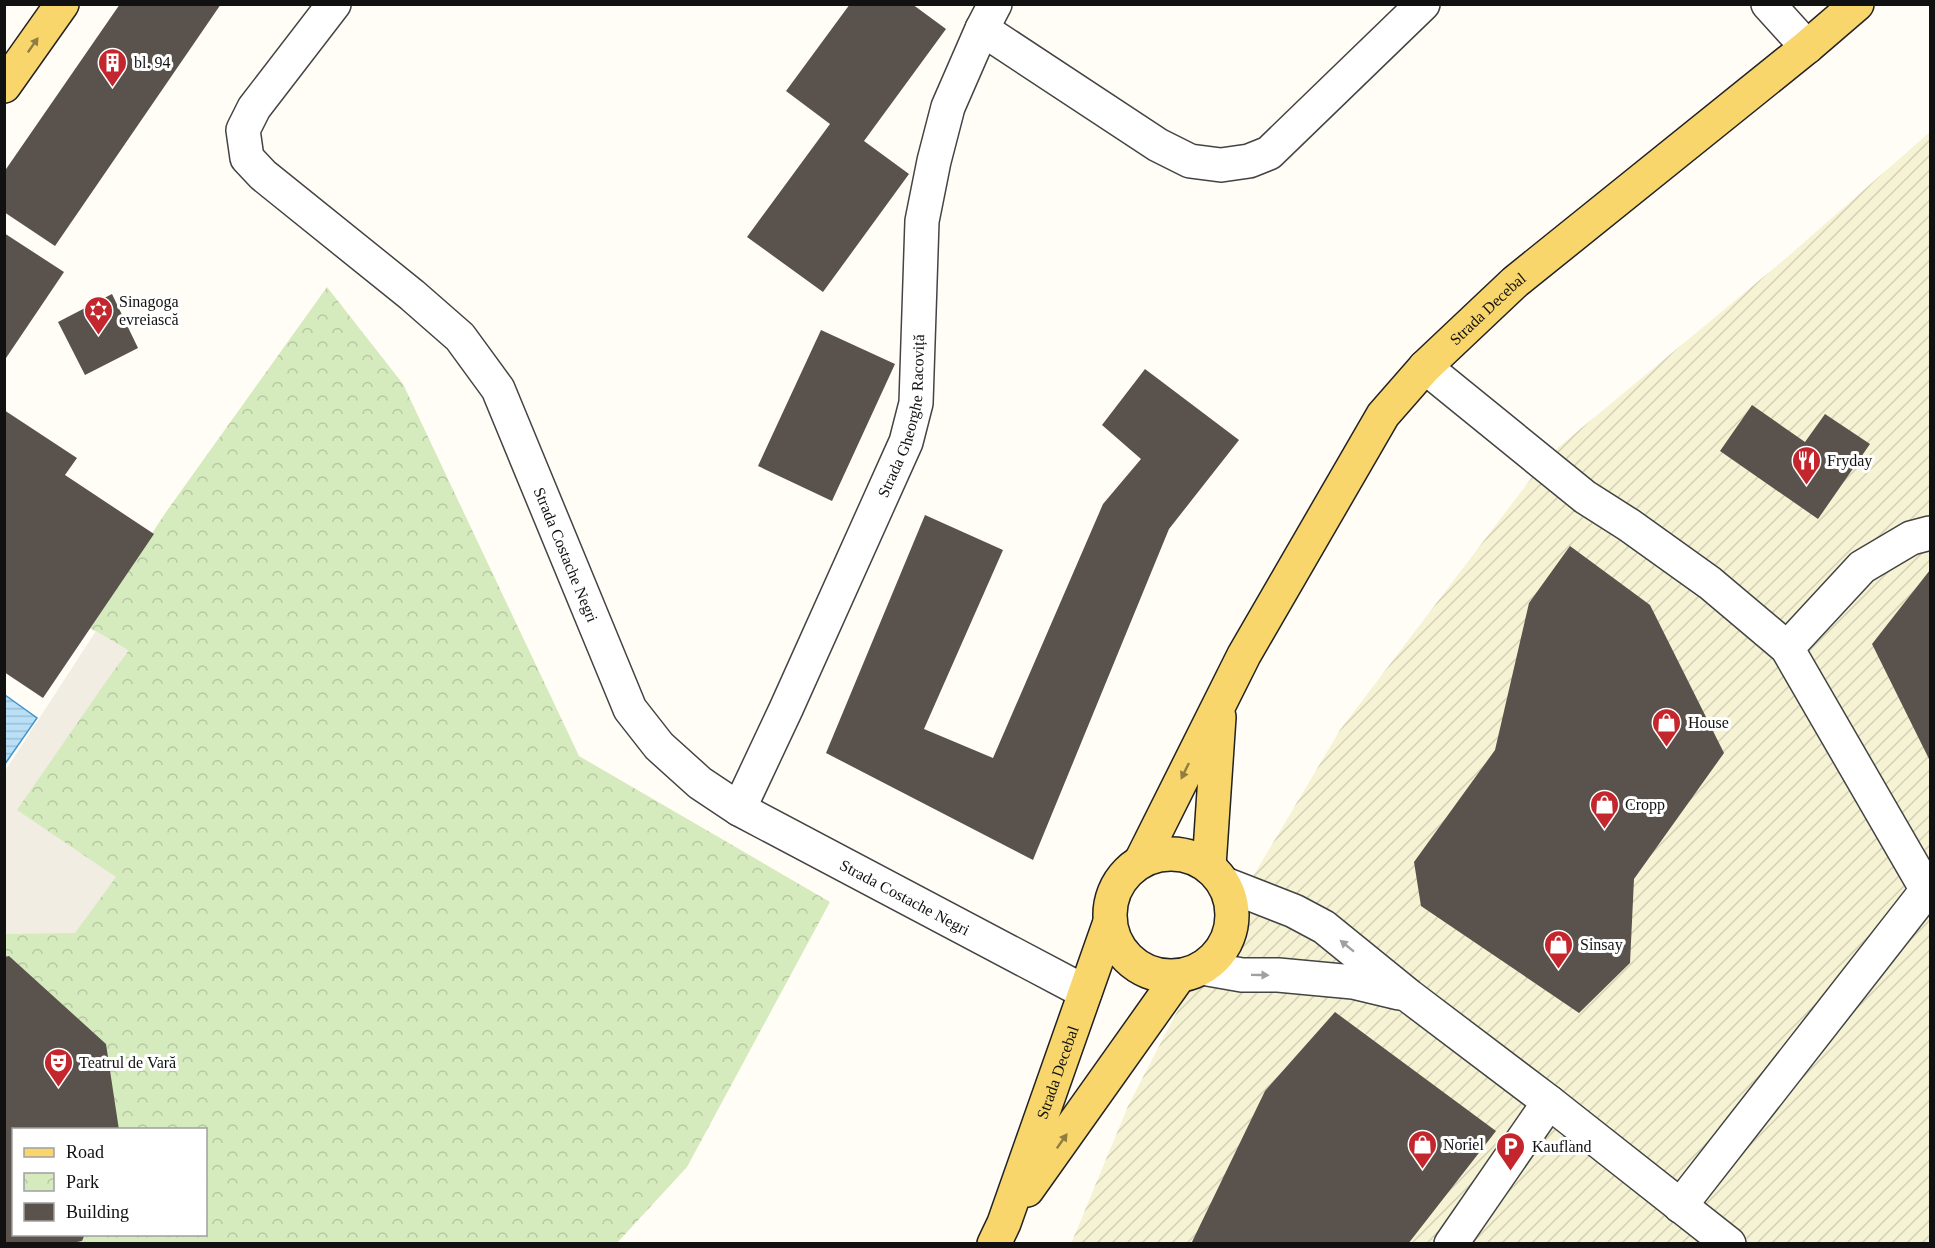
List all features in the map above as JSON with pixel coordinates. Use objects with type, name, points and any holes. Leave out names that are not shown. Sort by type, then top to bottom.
[{"type":"main road","points":[[4,86],[62,4]]},
{"type":"main road","name":"Strada Decebal","points":[[1141,861],[1220,700],[1383,414],[1425,367],[1515,282],[1807,47],[1857,4]]},
{"type":"main road","name":"Strada Decebal","points":[[1217,875],[1220,700]]},
{"type":"main road","points":[[1163,854],[1187,856],[1217,875],[1232,907],[1230,931],[1220,953],[1190,972],[1154,974],[1133,963],[1117,945],[1110,922],[1111,898],[1122,877],[1141,861],[1163,854]]},
{"type":"main road","name":"Strada Decebal","points":[[999,1233],[1110,922]]},
{"type":"main road","name":"Strada Decebal","points":[[999,1233],[1190,972]]},
{"type":"street","name":"Strada Costache Negri","points":[[334,4],[254,108],[243,130],[248,158],[263,175],[412,295],[460,337],[498,389],[630,709],[659,746],[700,783],[739,809],[1085,992]]},
{"type":"street","points":[[988,17],[1158,145],[1190,161],[1221,165],[1249,161],[1269,153],[1423,4]]},
{"type":"street","points":[[1768,4],[1807,47]]},
{"type":"street","name":"Strada Gheorghe Racoviță","points":[[739,809],[906,442],[916,403],[922,221],[934,160],[948,107],[988,17]]},
{"type":"street","points":[[1425,367],[1585,497],[1629,525],[1710,583],[1787,648],[1927,890],[1680,1206]]},
{"type":"street","points":[[1787,648],[1862,567],[1911,538],[1930,533]]},
{"type":"street","points":[[1217,875],[1324,927],[1409,996],[1549,1102],[1729,1244]]},
{"type":"street","points":[[1190,972],[1278,975],[1353,982],[1409,996]]},
{"type":"street","points":[[1451,1244],[1549,1102]]},
{"type":"shaded area","points":[[1930,132],[1930,1243],[1071,1244],[1128,1106],[1207,954],[1340,730],[1549,455],[1785,259]]},
{"type":"shaded area","points":[[96,631],[128,650],[17,810],[116,877],[75,933],[5,934],[5,771]]},
{"type":"green space","points":[[327,287],[403,384],[579,756],[830,902],[687,1167],[617,1243],[5,1244],[5,816],[128,651],[90,628],[166,512]]},
{"type":"water","points":[[5,695],[37,718],[5,764]]},
{"type":"building","name":"bl. 94","points":[[120,4],[221,4],[55,246],[4,212],[4,172]]},
{"type":"building","points":[[850,4],[912,4],[946,29],[864,141],[909,174],[823,292],[747,237],[830,124],[786,91]]},
{"type":"building","points":[[4,233],[64,272],[4,361]]},
{"type":"building","name":"Sinagoga evreiască","points":[[112,294],[138,348],[85,375],[58,322]]},
{"type":"building","points":[[821,330],[895,364],[832,501],[758,466]]},
{"type":"building","points":[[1145,369],[1239,440],[1169,529],[1033,860],[826,753],[925,515],[1003,550],[924,729],[993,758],[1103,504],[1141,459],[1102,425]]},
{"type":"building","name":"Fryday","points":[[1752,405],[1805,442],[1825,414],[1870,444],[1818,519],[1720,451]]},
{"type":"building","points":[[4,410],[77,458],[65,475],[154,534],[43,698],[4,672]]},
{"type":"building","points":[[1570,546],[1650,605],[1724,753],[1634,879],[1630,963],[1579,1013],[1421,906],[1414,862],[1495,750],[1529,603]]},
{"type":"building","points":[[1930,570],[1930,761],[1872,644]]},
{"type":"building","name":"Teatrul de Vară","points":[[9,956],[106,1044],[119,1128],[12,1128],[12,1236],[84,1236],[82,1241],[67,1244],[4,1244],[4,957]]},
{"type":"building","points":[[1335,1012],[1496,1131],[1408,1244],[1191,1244],[1265,1091]]},
{"type":"place","name":"bl. 94","points":[[113,88]]},
{"type":"place","name":"Sinagoga evreiască","points":[[98,336]]},
{"type":"place","name":"Fryday","points":[[1806,486]]},
{"type":"place","name":"House","points":[[1667,748]]},
{"type":"place","name":"Cropp","points":[[1604,830]]},
{"type":"place","name":"Sinsay","points":[[1559,970]]},
{"type":"place","name":"Teatrul de Vară","points":[[58,1088]]},
{"type":"place","name":"Noriel","points":[[1422,1170]]},
{"type":"place","name":"Kaufland","points":[[1511,1172]]}]
